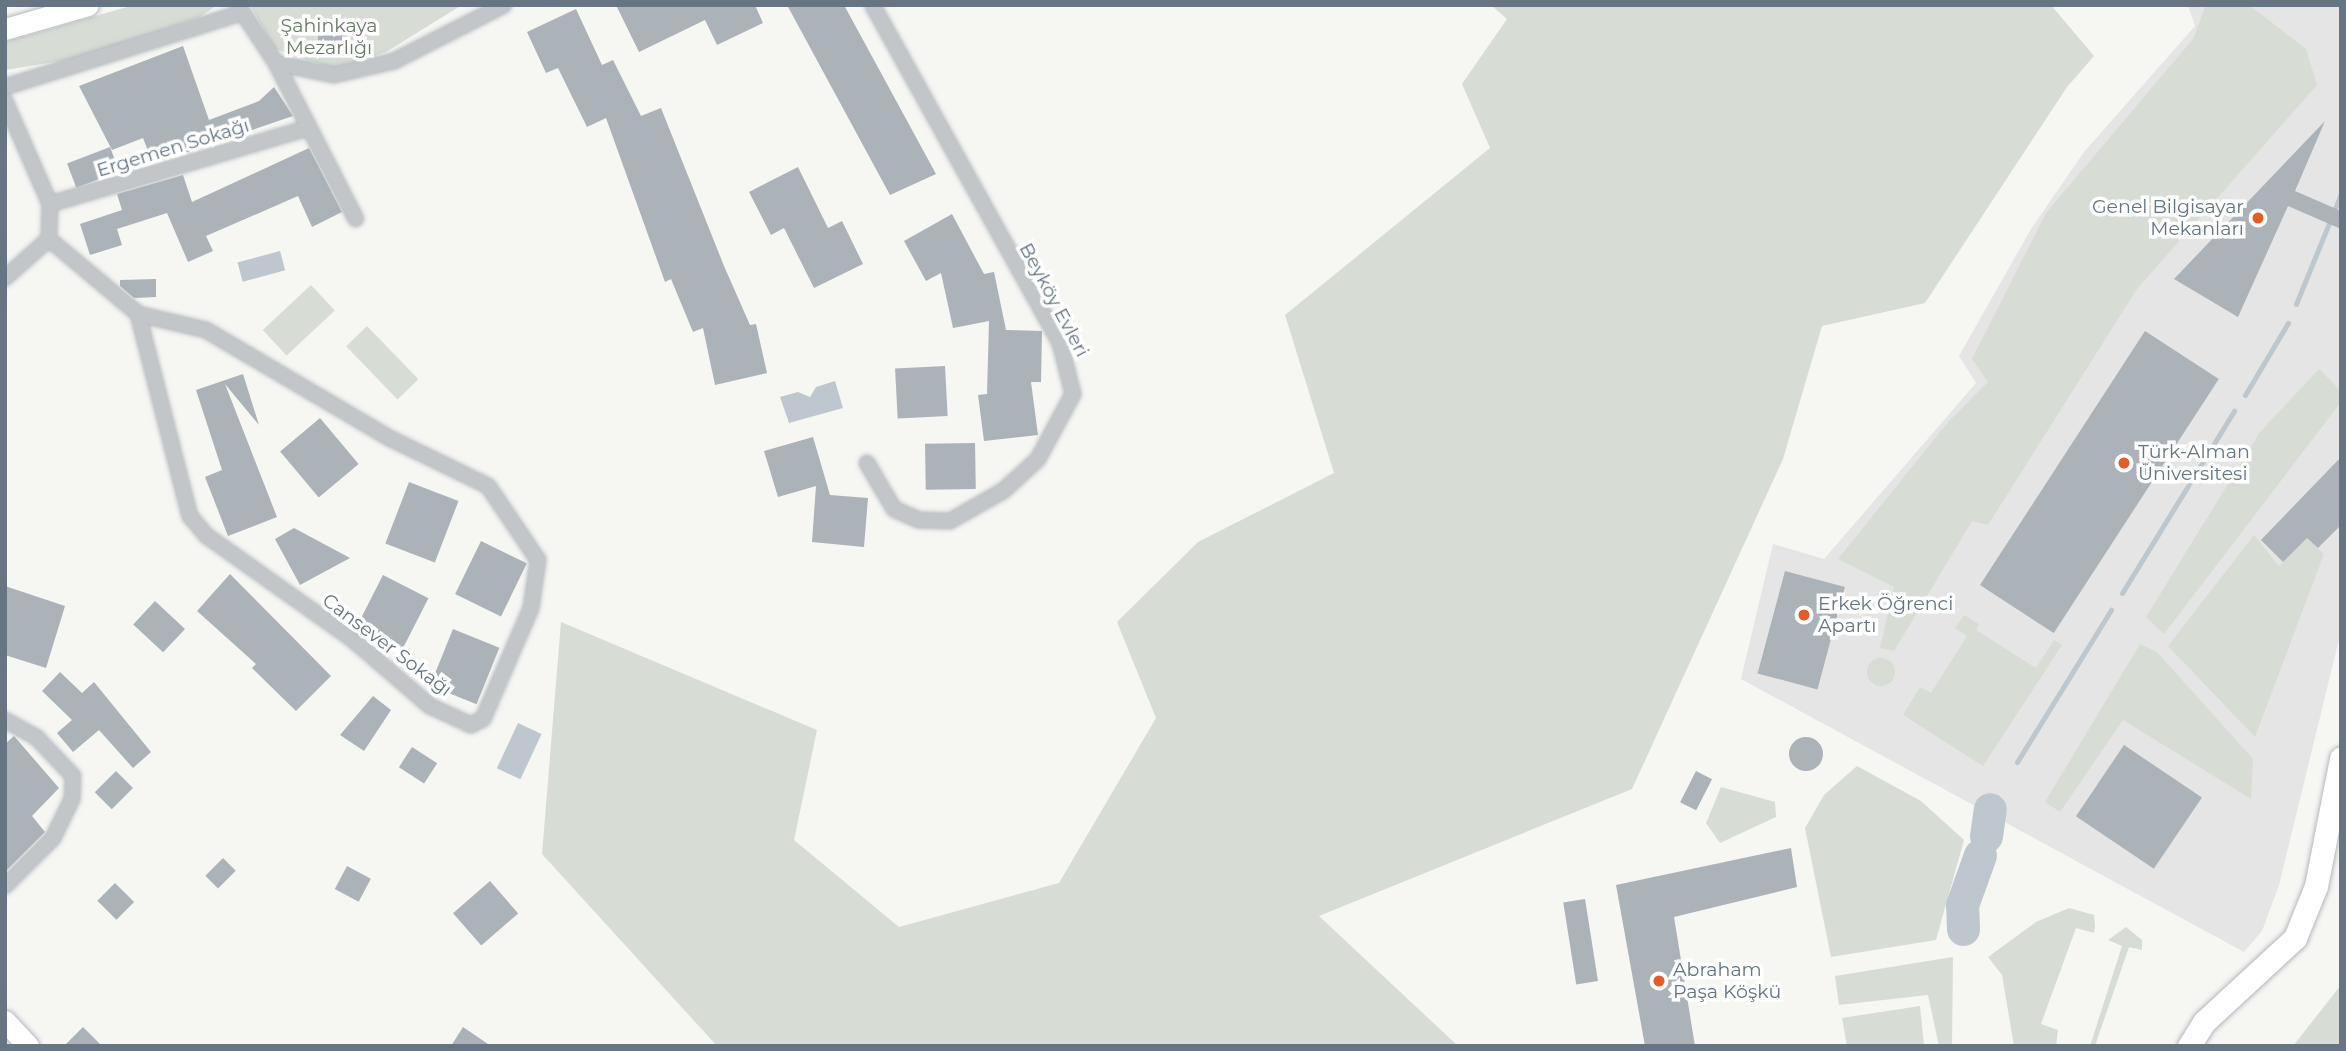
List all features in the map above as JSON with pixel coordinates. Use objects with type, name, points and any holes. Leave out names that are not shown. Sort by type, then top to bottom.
[{"type":"main road","points":[[2189,1046],[2204,1022],[2295,938],[2316,886],[2341,758]]},
{"type":"street","points":[[5,29],[88,5]]},
{"type":"street","points":[[276,63],[334,75],[394,61],[504,5]]},
{"type":"street","name":"Beyköy Evleri","points":[[867,463],[894,509],[919,520],[950,520],[1003,491],[1038,459],[1073,394],[1059,343],[873,5]]},
{"type":"street","points":[[5,87],[240,9],[276,63],[356,219]]},
{"type":"street","points":[[5,102],[50,204],[49,240],[5,278]]},
{"type":"street","name":"Ergemen Sokağı","points":[[50,204],[308,128]]},
{"type":"street","name":"Cansever Sokağı","points":[[49,240],[138,314],[206,330],[391,439],[488,486],[538,560],[531,608],[482,719],[471,726],[430,706],[190,516],[138,314]]},
{"type":"street","points":[[5,720],[37,738],[73,776],[72,799],[53,838],[5,886]]},
{"type":"street","points":[[5,1021],[28,1046]]},
{"type":"shaded area","name":"Türk-Alman Üniversitesi","points":[[2188,5],[2341,5],[2341,631],[2279,885],[2262,931],[2244,952],[1741,679],[1773,544],[1824,559],[1976,383],[1959,356],[2031,229],[2084,152],[2195,26]]},
{"type":"shaded area","points":[[280,251],[285,270],[243,282],[237,262]]},
{"type":"shaded area","points":[[835,381],[843,408],[789,423],[780,397],[798,392],[810,397],[816,387]]},
{"type":"shaded area","points":[[518,723],[542,734],[520,779],[497,768]]},
{"type":"green space","points":[[134,5],[217,5],[200,17],[85,57],[5,70],[5,42]]},
{"type":"green space","name":"Şahinkaya Mezarlığı","points":[[250,5],[462,5],[386,52],[334,69],[275,49]]},
{"type":"green space","points":[[1491,5],[2051,5],[2094,56],[2067,87],[1925,303],[1822,326],[1783,459],[1632,789],[1319,916],[1458,1046],[717,1046],[542,854],[561,622],[817,730],[794,840],[899,927],[1059,883],[1156,718],[1117,622],[1198,542],[1334,473],[1285,315],[1490,148],[1462,84],[1507,19]]},
{"type":"green space","points":[[2206,5],[2249,5],[2306,49],[2317,85],[2137,289],[1988,525],[1972,521],[1894,651],[1880,648],[1894,587],[1838,559],[1948,422],[1988,382],[1972,359],[2046,213],[2193,39]]},
{"type":"green space","points":[[311,285],[335,311],[287,356],[263,330]]},
{"type":"green space","points":[[367,326],[418,379],[398,399],[346,346]]},
{"type":"green space","points":[[2319,369],[2341,391],[2341,402],[2164,634],[2146,617],[2260,432]]},
{"type":"green space","points":[[2254,535],[2279,566],[2307,538],[2324,554],[2255,737],[2168,646]]},
{"type":"green space","points":[[1964,615],[1979,624],[1976,630],[2036,668],[2054,640],[2062,645],[1983,766],[1903,715],[1920,687],[1931,693],[1967,636],[1955,628]]},
{"type":"green space","points":[[2140,644],[2157,652],[2253,759],[2251,799],[2123,720],[2060,812],[2045,802]]},
{"type":"green space","points":[[1881,658],[1891,662],[1895,672],[1891,682],[1881,686],[1871,682],[1867,672],[1871,662]]},
{"type":"green space","points":[[1857,766],[1921,801],[1964,840],[1936,940],[1831,957],[1805,828],[1824,795]]},
{"type":"green space","points":[[1721,787],[1775,802],[1776,817],[1720,843],[1706,823]]},
{"type":"green space","points":[[2069,908],[2094,915],[2095,926],[2094,933],[2076,928],[2041,1024],[2058,1030],[2056,1046],[2014,1046],[2002,975],[1988,957],[2036,922]]},
{"type":"green space","points":[[2126,927],[2142,940],[2142,950],[2129,947],[2095,1046],[2090,1046],[2122,946],[2108,940]]},
{"type":"green space","points":[[1953,957],[1952,1046],[1939,1046],[1928,995],[1839,1005],[1835,976]]},
{"type":"green space","points":[[2341,985],[2341,1046],[2293,1046]]},
{"type":"green space","points":[[1920,1006],[1924,1046],[1847,1046],[1842,1018]]},
{"type":"building","points":[[616,5],[755,5],[763,23],[717,45],[705,20],[639,52]]},
{"type":"building","points":[[787,5],[844,5],[936,174],[890,195]]},
{"type":"building","points":[[576,9],[602,65],[613,60],[641,116],[661,108],[724,266],[750,325],[756,324],[767,373],[715,385],[703,328],[693,332],[671,279],[665,282],[606,118],[587,127],[558,68],[546,73],[527,32]]},
{"type":"building","points":[[319,24],[348,26],[346,55],[317,53]]},
{"type":"building","points":[[183,46],[209,120],[259,101],[274,87],[293,116],[153,164],[143,138],[112,150],[79,86]]},
{"type":"building","name":"Genel Bilgisayar Mekanları","points":[[2325,121],[2295,191],[2341,211],[2341,229],[2288,206],[2238,317],[2174,279]]},
{"type":"building","points":[[110,147],[119,171],[76,188],[67,163]]},
{"type":"building","points":[[309,148],[342,212],[312,227],[298,196],[206,236],[213,251],[188,262],[167,213],[117,229],[122,245],[90,255],[80,224],[122,210],[117,194],[183,175],[192,202]]},
{"type":"building","points":[[798,167],[828,228],[842,221],[863,264],[814,288],[784,228],[771,235],[749,192]]},
{"type":"building","points":[[952,214],[984,274],[994,272],[1006,330],[1042,331],[1041,382],[1031,382],[1038,435],[984,441],[978,395],[987,394],[989,321],[953,328],[941,273],[926,281],[904,241]]},
{"type":"building","points":[[156,279],[156,297],[134,298],[120,286],[120,280]]},
{"type":"building","points":[[2145,331],[2219,379],[2054,633],[1980,585]]},
{"type":"building","points":[[945,366],[948,416],[898,419],[895,369]]},
{"type":"building","points":[[243,374],[259,425],[225,384],[277,517],[228,536],[205,477],[222,470],[196,390]]},
{"type":"building","points":[[320,418],[359,464],[319,497],[280,451]]},
{"type":"building","points":[[813,437],[830,495],[868,498],[864,547],[812,542],[816,486],[778,497],[764,451]]},
{"type":"building","points":[[975,443],[976,489],[926,490],[925,444]]},
{"type":"building","points":[[2341,457],[2341,525],[2318,548],[2307,538],[2283,562],[2261,540]]},
{"type":"building","points":[[409,482],[458,501],[435,563],[385,544]]},
{"type":"building","points":[[294,528],[350,558],[300,585],[275,539]]},
{"type":"building","points":[[481,541],[527,563],[501,616],[455,594]]},
{"type":"building","name":"Erkek Öğrenci Apartı","points":[[1785,571],[1845,587],[1817,689],[1758,673]]},
{"type":"building","points":[[230,574],[331,676],[296,711],[252,668],[256,664],[197,611]]},
{"type":"building","points":[[383,575],[428,598],[402,650],[357,627]]},
{"type":"building","points":[[5,586],[65,606],[46,668],[5,655]]},
{"type":"building","points":[[155,601],[185,629],[163,652],[133,624]]},
{"type":"building","points":[[453,629],[499,648],[477,704],[430,686]]},
{"type":"building","points":[[60,672],[82,693],[94,682],[151,752],[133,768],[99,730],[73,752],[57,733],[72,720],[42,691]]},
{"type":"building","points":[[373,696],[391,710],[364,751],[340,735]]},
{"type":"building","points":[[14,736],[59,788],[32,816],[45,832],[5,872],[5,744]]},
{"type":"building","points":[[1806,737],[1818,742],[1823,754],[1818,766],[1806,771],[1794,766],[1789,754],[1794,742]]},
{"type":"building","points":[[2124,745],[2202,798],[2154,869],[2076,816]]},
{"type":"building","points":[[412,747],[437,763],[424,783],[399,767]]},
{"type":"building","points":[[116,771],[133,788],[112,809],[95,792]]},
{"type":"building","points":[[1696,771],[1712,779],[1696,810],[1680,802]]},
{"type":"building","name":"Abraham Paşa Köşkü","points":[[1791,848],[1797,887],[1674,917],[1695,1046],[1645,1046],[1616,885]]},
{"type":"building","points":[[223,858],[236,871],[218,888],[205,876]]},
{"type":"building","points":[[347,866],[371,879],[359,902],[335,889]]},
{"type":"building","points":[[490,881],[518,913],[481,946],[453,913]]},
{"type":"building","points":[[115,883],[134,902],[116,920],[97,901]]},
{"type":"building","points":[[1585,899],[1598,981],[1576,984],[1563,902]]},
{"type":"building","points":[[83,1027],[102,1046],[64,1046]]},
{"type":"building","points":[[463,1027],[491,1046],[451,1046]]},
{"type":"waterway","points":[[2296,304],[2341,194]]},
{"type":"waterway","points":[[2245,395],[2288,323]]},
{"type":"waterway","points":[[2122,593],[2234,411]]},
{"type":"waterway","points":[[2017,762],[2111,610]]},
{"type":"waterway","points":[[1986,836],[1990,809]]},
{"type":"waterway","points":[[1963,929],[1962,905],[1980,855]]},
{"type":"place","name":"Genel Bilgisayar Mekanları","points":[[2258,218]]},
{"type":"place","name":"Türk-Alman Üniversitesi","points":[[2124,463]]},
{"type":"place","name":"Erkek Öğrenci Apartı","points":[[1804,615]]},
{"type":"place","name":"Abraham Paşa Köşkü","points":[[1659,981]]}]
